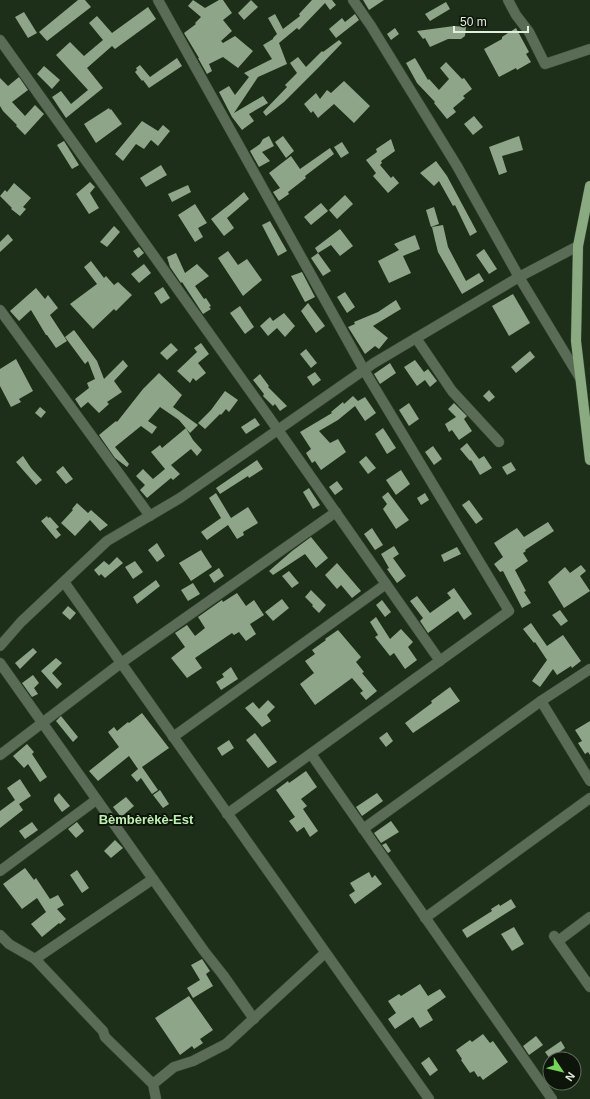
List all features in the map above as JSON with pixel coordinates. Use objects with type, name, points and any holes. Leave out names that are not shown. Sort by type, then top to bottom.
[{"type":"main road","points":[[590,186],[578,246],[576,341],[590,460]]},
{"type":"street","points":[[158,0],[364,370],[509,611],[228,814]]},
{"type":"street","points":[[353,0],[371,26],[457,166],[519,277],[580,378]]},
{"type":"street","points":[[508,0],[529,32],[545,64],[590,49]]},
{"type":"street","points":[[0,40],[278,430],[440,661]]},
{"type":"street","points":[[0,646],[21,622],[107,541],[180,498],[364,370],[519,277],[578,246]]},
{"type":"street","points":[[0,310],[150,516]]},
{"type":"street","points":[[416,338],[452,391],[499,442]]},
{"type":"street","points":[[0,755],[121,663],[336,512]]},
{"type":"street","points":[[64,582],[429,1099]]},
{"type":"street","points":[[173,737],[386,584]]},
{"type":"street","points":[[0,663],[96,800],[254,1019]]},
{"type":"street","points":[[362,829],[541,701],[590,669]]},
{"type":"street","points":[[541,701],[590,781]]},
{"type":"street","points":[[310,754],[552,1099]]},
{"type":"street","points":[[425,918],[590,798]]},
{"type":"street","points":[[0,871],[96,800]]},
{"type":"street","points":[[35,959],[153,879]]},
{"type":"street","points":[[590,917],[556,939],[590,986]]},
{"type":"street","points":[[0,935],[9,944],[35,959],[103,1031],[105,1037],[152,1084],[156,1099]]},
{"type":"street","points":[[152,1084],[174,1067],[193,1061],[226,1044],[325,953]]},
{"type":"building","points":[[78,0],[85,0],[91,7],[47,41],[39,32]]},
{"type":"building","points":[[193,0],[205,8],[219,0],[223,0],[232,13],[223,20],[232,31],[221,41],[223,43],[235,36],[253,51],[238,68],[223,57],[209,64],[212,71],[207,74],[184,33],[196,24],[195,23],[201,17],[188,6]]},
{"type":"building","points":[[251,0],[258,7],[244,20],[238,13]]},
{"type":"building","points":[[312,0],[332,0],[336,5],[330,10],[325,3],[299,30],[297,28],[279,43],[287,64],[258,77],[234,113],[263,96],[268,103],[249,114],[254,121],[242,130],[232,117],[219,92],[229,86],[235,95],[249,77],[244,73],[272,59],[263,45],[273,39],[277,34],[268,18],[275,14],[283,29],[300,16],[299,14]]},
{"type":"building","points":[[363,0],[384,0],[369,10]]},
{"type":"building","points":[[446,2],[450,9],[430,21],[425,14]]},
{"type":"building","points":[[148,7],[156,19],[115,49],[112,46],[87,68],[103,88],[66,118],[52,97],[61,91],[71,104],[88,90],[56,55],[70,42],[84,56],[103,40],[89,23],[97,16],[112,33]]},
{"type":"building","points":[[24,12],[37,33],[28,38],[15,17]]},
{"type":"building","points":[[355,14],[359,20],[336,38],[329,29],[342,18],[345,22]]},
{"type":"building","points":[[454,26],[466,27],[465,36],[461,39],[448,39],[430,47],[425,38],[423,39],[417,31]]},
{"type":"building","points":[[395,28],[399,34],[391,40],[387,34]]},
{"type":"building","points":[[516,28],[529,52],[526,54],[531,62],[517,70],[516,68],[499,77],[484,49],[502,39],[502,37]]},
{"type":"building","points":[[339,40],[342,43],[319,67],[284,102],[266,116],[263,112],[287,87],[285,85],[297,73],[290,63],[298,57],[306,67],[322,51],[323,52]]},
{"type":"building","points":[[177,58],[182,66],[149,88],[135,72],[137,70],[136,68],[140,65],[150,77]]},
{"type":"building","points":[[415,58],[428,80],[429,79],[439,90],[449,79],[440,68],[446,62],[462,79],[464,78],[472,89],[463,96],[465,98],[453,108],[456,112],[447,119],[434,103],[435,102],[417,83],[406,63]]},
{"type":"building","points":[[44,66],[60,80],[52,89],[37,74]]},
{"type":"building","points":[[19,77],[28,90],[12,102],[25,116],[35,105],[44,114],[25,135],[0,106],[0,78],[8,86]]},
{"type":"building","points":[[344,81],[370,106],[354,123],[334,104],[318,118],[313,111],[311,113],[304,104],[316,93],[320,99],[327,90],[331,93]]},
{"type":"building","points":[[109,108],[122,124],[96,143],[84,124]]},
{"type":"building","points":[[474,116],[483,127],[473,135],[464,124]]},
{"type":"building","points":[[142,121],[158,131],[163,125],[170,131],[158,146],[151,140],[144,149],[136,144],[123,161],[115,154]]},
{"type":"building","points":[[269,136],[274,146],[262,152],[270,161],[259,167],[250,151],[260,144],[263,139]]},
{"type":"building","points":[[283,136],[294,151],[286,158],[275,142]]},
{"type":"building","points":[[519,136],[523,150],[502,156],[507,172],[499,175],[489,147]]},
{"type":"building","points":[[391,139],[395,151],[381,161],[382,163],[380,165],[391,178],[393,176],[399,183],[388,193],[373,176],[376,173],[366,160],[377,152],[376,149]]},
{"type":"building","points":[[64,141],[79,165],[72,169],[57,145]]},
{"type":"building","points":[[342,142],[349,153],[341,158],[334,147]]},
{"type":"building","points":[[330,148],[334,154],[305,176],[306,178],[279,201],[273,192],[280,188],[269,173],[291,156],[300,169]]},
{"type":"building","points":[[436,161],[447,176],[477,232],[470,236],[455,205],[453,206],[439,181],[434,186],[420,173]]},
{"type":"building","points":[[161,165],[167,175],[146,187],[140,178]]},
{"type":"building","points":[[90,182],[95,187],[90,193],[99,208],[89,214],[76,194]]},
{"type":"building","points":[[14,183],[31,198],[23,207],[26,209],[20,216],[11,209],[12,208],[0,196],[5,190],[7,192]]},
{"type":"building","points":[[188,185],[191,192],[172,202],[168,194]]},
{"type":"building","points":[[244,192],[249,199],[227,218],[234,228],[224,236],[211,219]]},
{"type":"building","points":[[345,195],[353,204],[337,219],[329,210]]},
{"type":"building","points":[[321,203],[328,211],[311,225],[304,217]]},
{"type":"building","points":[[195,204],[207,223],[198,228],[203,237],[195,242],[178,215]]},
{"type":"building","points":[[434,207],[439,224],[431,227],[426,210]]},
{"type":"building","points":[[270,221],[287,251],[278,256],[262,225]]},
{"type":"building","points":[[443,225],[448,247],[466,281],[479,273],[484,281],[462,294],[438,252],[432,227]]},
{"type":"building","points":[[114,226],[120,232],[107,247],[100,242]]},
{"type":"building","points":[[340,229],[353,246],[340,256],[331,245],[318,253],[315,248]]},
{"type":"building","points":[[8,234],[13,240],[0,252],[0,242]]},
{"type":"building","points":[[415,235],[420,249],[403,256],[411,273],[389,283],[378,261],[399,250],[394,244]]},
{"type":"building","points":[[139,247],[144,253],[138,258],[133,251]]},
{"type":"building","points":[[484,249],[497,269],[489,274],[476,255]]},
{"type":"building","points":[[228,251],[238,265],[247,259],[262,280],[243,296],[218,258]]},
{"type":"building","points":[[176,253],[185,273],[197,264],[209,276],[195,286],[211,306],[209,307],[211,309],[203,314],[182,282],[181,283],[170,267],[167,257]]},
{"type":"building","points":[[318,253],[331,271],[323,276],[311,258]]},
{"type":"building","points":[[91,261],[104,278],[106,276],[114,285],[118,282],[132,295],[116,311],[114,309],[93,329],[70,304],[97,284],[84,267]]},
{"type":"building","points":[[144,264],[151,273],[139,283],[131,274]]},
{"type":"building","points":[[302,272],[315,297],[305,302],[291,276]]},
{"type":"building","points":[[163,287],[170,298],[161,304],[154,293]]},
{"type":"building","points":[[36,288],[45,299],[48,295],[58,308],[50,315],[67,341],[56,348],[46,335],[31,310],[19,321],[10,311]]},
{"type":"building","points":[[345,292],[355,307],[347,313],[337,297]]},
{"type":"building","points":[[513,294],[530,323],[509,336],[492,306]]},
{"type":"building","points":[[396,300],[401,309],[373,326],[388,338],[379,349],[375,346],[365,354],[348,327],[355,324],[354,322],[378,312]]},
{"type":"building","points":[[308,303],[325,326],[316,333],[301,311]]},
{"type":"building","points":[[240,306],[254,327],[245,334],[230,313]]},
{"type":"building","points":[[284,313],[295,326],[285,337],[277,328],[268,336],[260,326],[270,317],[273,321]]},
{"type":"building","points":[[74,330],[97,361],[104,379],[123,360],[128,366],[114,381],[122,392],[107,402],[109,404],[99,413],[88,402],[81,408],[75,399],[89,388],[87,383],[95,379],[88,361],[85,364],[65,337]]},
{"type":"building","points":[[171,343],[178,350],[167,360],[160,353]]},
{"type":"building","points":[[201,343],[209,354],[198,363],[206,373],[196,381],[193,378],[190,383],[177,371],[197,352],[194,348]]},
{"type":"building","points":[[306,349],[317,363],[311,368],[300,354]]},
{"type":"building","points":[[530,351],[535,357],[516,373],[511,367]]},
{"type":"building","points":[[16,359],[33,391],[19,399],[21,402],[11,407],[0,386],[0,369]]},
{"type":"building","points":[[415,360],[424,372],[428,369],[437,381],[430,387],[425,380],[417,386],[404,367]]},
{"type":"building","points":[[390,363],[396,373],[380,384],[374,374]]},
{"type":"building","points":[[315,372],[321,380],[313,386],[307,377]]},
{"type":"building","points":[[159,373],[182,395],[173,407],[198,425],[190,433],[179,420],[160,407],[148,421],[157,427],[152,434],[141,426],[115,447],[129,464],[127,467],[115,458],[99,435],[116,421],[117,422],[143,389]]},
{"type":"building","points":[[260,374],[269,386],[268,387],[287,406],[280,411],[275,404],[273,406],[263,396],[264,394],[253,380]]},
{"type":"building","points":[[489,390],[495,397],[489,402],[483,396]]},
{"type":"building","points":[[225,391],[238,400],[229,412],[226,409],[205,429],[198,423],[211,410]]},
{"type":"building","points":[[353,396],[358,401],[365,397],[376,413],[365,421],[355,406],[338,420],[319,431],[330,443],[338,439],[346,452],[321,470],[315,461],[312,463],[306,453],[311,449],[300,432],[332,413],[331,412],[343,402],[344,404]]},
{"type":"building","points":[[409,403],[419,419],[409,426],[399,410]]},
{"type":"building","points":[[454,403],[467,416],[464,419],[472,431],[459,440],[452,430],[449,432],[445,424],[456,417],[448,409]]},
{"type":"building","points":[[40,407],[46,412],[41,418],[35,413]]},
{"type":"building","points":[[255,418],[260,425],[246,434],[241,427]]},
{"type":"building","points":[[186,428],[193,440],[202,450],[197,456],[191,449],[171,465],[180,474],[173,480],[171,478],[147,498],[140,490],[145,485],[136,476],[143,469],[153,479],[165,469],[151,452],[160,445],[162,448]]},
{"type":"building","points":[[383,428],[396,448],[387,454],[375,434]]},
{"type":"building","points":[[467,443],[479,459],[484,456],[492,468],[480,475],[471,460],[470,461],[460,449]]},
{"type":"building","points":[[433,446],[442,459],[434,465],[425,452]]},
{"type":"building","points":[[23,456],[42,480],[36,485],[16,462]]},
{"type":"building","points":[[366,456],[376,468],[368,474],[359,462]]},
{"type":"building","points":[[257,460],[263,469],[249,478],[248,476],[220,494],[216,488]]},
{"type":"building","points":[[511,462],[516,470],[507,475],[502,467]]},
{"type":"building","points":[[63,466],[73,479],[66,484],[56,472]]},
{"type":"building","points":[[401,470],[410,484],[396,495],[386,480]]},
{"type":"building","points":[[337,481],[343,489],[335,495],[329,487]]},
{"type":"building","points":[[309,488],[320,505],[313,509],[303,492]]},
{"type":"building","points":[[388,492],[409,520],[396,529],[383,509],[387,504],[382,497]]},
{"type":"building","points":[[216,493],[231,518],[248,507],[258,523],[243,532],[244,535],[237,539],[228,525],[207,540],[201,532],[221,518],[209,498]]},
{"type":"building","points":[[425,493],[429,500],[421,505],[417,498]]},
{"type":"building","points":[[469,500],[483,519],[476,524],[462,505]]},
{"type":"building","points":[[77,503],[88,513],[91,510],[108,525],[100,531],[90,520],[75,536],[61,523],[73,510],[72,509]]},
{"type":"building","points":[[47,516],[48,518],[50,517],[59,527],[56,529],[61,535],[56,539],[41,521]]},
{"type":"building","points":[[548,522],[554,531],[525,550],[526,551],[523,553],[528,561],[515,570],[526,591],[524,592],[531,603],[522,608],[503,571],[500,572],[494,564],[503,557],[494,543],[517,528],[524,537]]},
{"type":"building","points":[[372,528],[383,545],[375,550],[364,534]]},
{"type":"building","points":[[311,537],[328,558],[316,568],[305,554],[273,575],[269,571],[292,551]]},
{"type":"building","points":[[157,543],[165,556],[157,562],[148,550]]},
{"type":"building","points":[[394,546],[399,554],[393,558],[406,576],[397,583],[387,569],[389,568],[381,554]]},
{"type":"building","points":[[457,547],[461,554],[444,562],[441,555]]},
{"type":"building","points":[[201,550],[212,567],[191,581],[179,563]]},
{"type":"building","points":[[117,557],[123,563],[105,578],[101,574],[99,576],[94,570],[104,561],[109,565]]},
{"type":"building","points":[[135,561],[143,572],[133,579],[125,567]]},
{"type":"building","points":[[337,563],[361,591],[352,598],[341,585],[337,589],[325,575]]},
{"type":"building","points":[[581,565],[586,571],[580,576],[590,591],[564,608],[548,582],[565,567],[570,573]]},
{"type":"building","points":[[219,568],[224,576],[214,583],[209,575]]},
{"type":"building","points":[[289,571],[299,583],[292,588],[282,576]]},
{"type":"building","points":[[156,580],[160,586],[137,604],[133,597]]},
{"type":"building","points":[[193,583],[200,594],[188,601],[181,590]]},
{"type":"building","points":[[454,588],[472,614],[464,620],[458,611],[428,633],[420,621],[423,618],[410,601],[417,596],[430,613],[451,598],[447,593]]},
{"type":"building","points":[[311,590],[326,605],[319,613],[305,597]]},
{"type":"building","points":[[237,593],[246,606],[254,600],[264,615],[250,624],[256,634],[246,641],[239,632],[234,635],[232,633],[195,658],[202,668],[187,678],[171,658],[185,647],[175,633],[187,625],[195,636],[205,628],[198,617],[222,600],[223,602]]},
{"type":"building","points":[[282,599],[289,608],[273,621],[265,612]]},
{"type":"building","points":[[382,600],[391,612],[385,617],[376,605]]},
{"type":"building","points":[[68,606],[76,613],[70,620],[62,613]]},
{"type":"building","points":[[560,610],[568,621],[561,626],[552,615]]},
{"type":"building","points":[[376,617],[390,639],[401,629],[413,642],[408,647],[417,660],[405,669],[394,653],[390,656],[375,637],[378,635],[370,622]]},
{"type":"building","points":[[531,623],[547,646],[563,635],[581,661],[572,668],[571,666],[557,675],[553,669],[540,687],[532,681],[547,660],[535,642],[534,643],[523,629]]},
{"type":"building","points":[[338,630],[361,657],[356,662],[364,672],[362,673],[377,691],[366,700],[360,693],[363,691],[352,678],[315,705],[300,684],[314,673],[305,661],[315,654],[312,650]]},
{"type":"building","points":[[33,648],[37,652],[20,669],[15,663]]},
{"type":"building","points":[[56,658],[62,663],[52,673],[62,684],[57,689],[41,671]]},
{"type":"building","points":[[231,667],[238,679],[221,690],[216,682],[224,677],[222,674]]},
{"type":"building","points":[[33,675],[39,683],[34,688],[38,694],[32,697],[22,683]]},
{"type":"building","points":[[450,687],[460,701],[413,733],[405,723],[432,703],[431,701]]},
{"type":"building","points":[[268,700],[275,707],[267,715],[271,721],[262,727],[245,708],[253,702],[259,709]]},
{"type":"building","points":[[142,713],[169,748],[142,767],[158,790],[152,794],[141,778],[137,782],[131,775],[138,769],[129,756],[98,781],[89,771],[119,747],[108,732],[114,727],[117,731]]},
{"type":"building","points":[[61,716],[78,737],[73,742],[56,721]]},
{"type":"building","points":[[590,721],[590,755],[588,752],[585,754],[578,743],[582,741],[575,730]]},
{"type":"building","points":[[387,732],[393,741],[386,747],[379,738]]},
{"type":"building","points":[[255,733],[277,762],[268,768],[246,740]]},
{"type":"building","points":[[229,740],[234,748],[222,756],[217,748]]},
{"type":"building","points":[[27,744],[34,752],[32,754],[47,777],[40,782],[28,764],[24,768],[13,756]]},
{"type":"building","points":[[306,771],[317,787],[301,799],[307,806],[303,809],[318,831],[310,837],[304,827],[297,832],[289,821],[295,817],[276,790]]},
{"type":"building","points":[[20,779],[31,796],[19,804],[23,810],[0,828],[0,811],[15,800],[7,788]]},
{"type":"building","points":[[160,790],[169,804],[163,808],[153,795]]},
{"type":"building","points":[[59,793],[70,806],[62,812],[54,801],[54,798]]},
{"type":"building","points":[[377,793],[383,801],[362,816],[356,807]]},
{"type":"building","points":[[126,797],[134,806],[121,817],[113,807]]},
{"type":"building","points":[[391,821],[399,832],[381,843],[374,833]]},
{"type":"building","points":[[32,822],[38,830],[25,839],[19,831]]},
{"type":"building","points":[[77,822],[84,831],[76,838],[68,829]]},
{"type":"building","points":[[115,840],[123,848],[111,858],[104,851]]},
{"type":"building","points":[[386,843],[391,851],[388,853],[382,845]]},
{"type":"building","points":[[25,868],[34,880],[36,878],[50,899],[58,895],[64,905],[57,909],[66,919],[42,937],[31,924],[46,912],[37,898],[22,909],[3,884]]},
{"type":"building","points":[[77,870],[89,888],[82,893],[70,875]]},
{"type":"building","points":[[369,872],[372,878],[375,875],[382,884],[355,904],[349,895],[355,891],[350,883]]},
{"type":"building","points":[[511,899],[516,907],[467,938],[462,930],[492,911],[491,909],[499,904],[500,906]]},
{"type":"building","points":[[514,927],[524,944],[512,951],[501,934]]},
{"type":"building","points":[[202,959],[210,971],[206,974],[213,986],[193,998],[187,988],[200,980],[191,965]]},
{"type":"building","points":[[420,984],[428,996],[440,989],[446,997],[427,1010],[433,1020],[420,1028],[413,1017],[395,1029],[388,1019],[396,1013],[388,1001],[399,994],[401,996]]},
{"type":"building","points":[[189,996],[213,1030],[200,1039],[203,1043],[194,1049],[192,1046],[180,1055],[155,1018]]},
{"type":"building","points":[[483,1034],[490,1043],[493,1041],[508,1062],[483,1080],[480,1076],[478,1077],[474,1071],[470,1073],[456,1050],[470,1040],[472,1042]]},
{"type":"building","points":[[536,1036],[543,1045],[529,1055],[523,1046]]},
{"type":"building","points":[[561,1041],[565,1048],[561,1051],[546,1051]]},
{"type":"building","points":[[429,1057],[438,1070],[430,1076],[421,1063]]},
{"type":"district","name":"Bèmbèrèkè-Est","points":[[146,819]]}]
